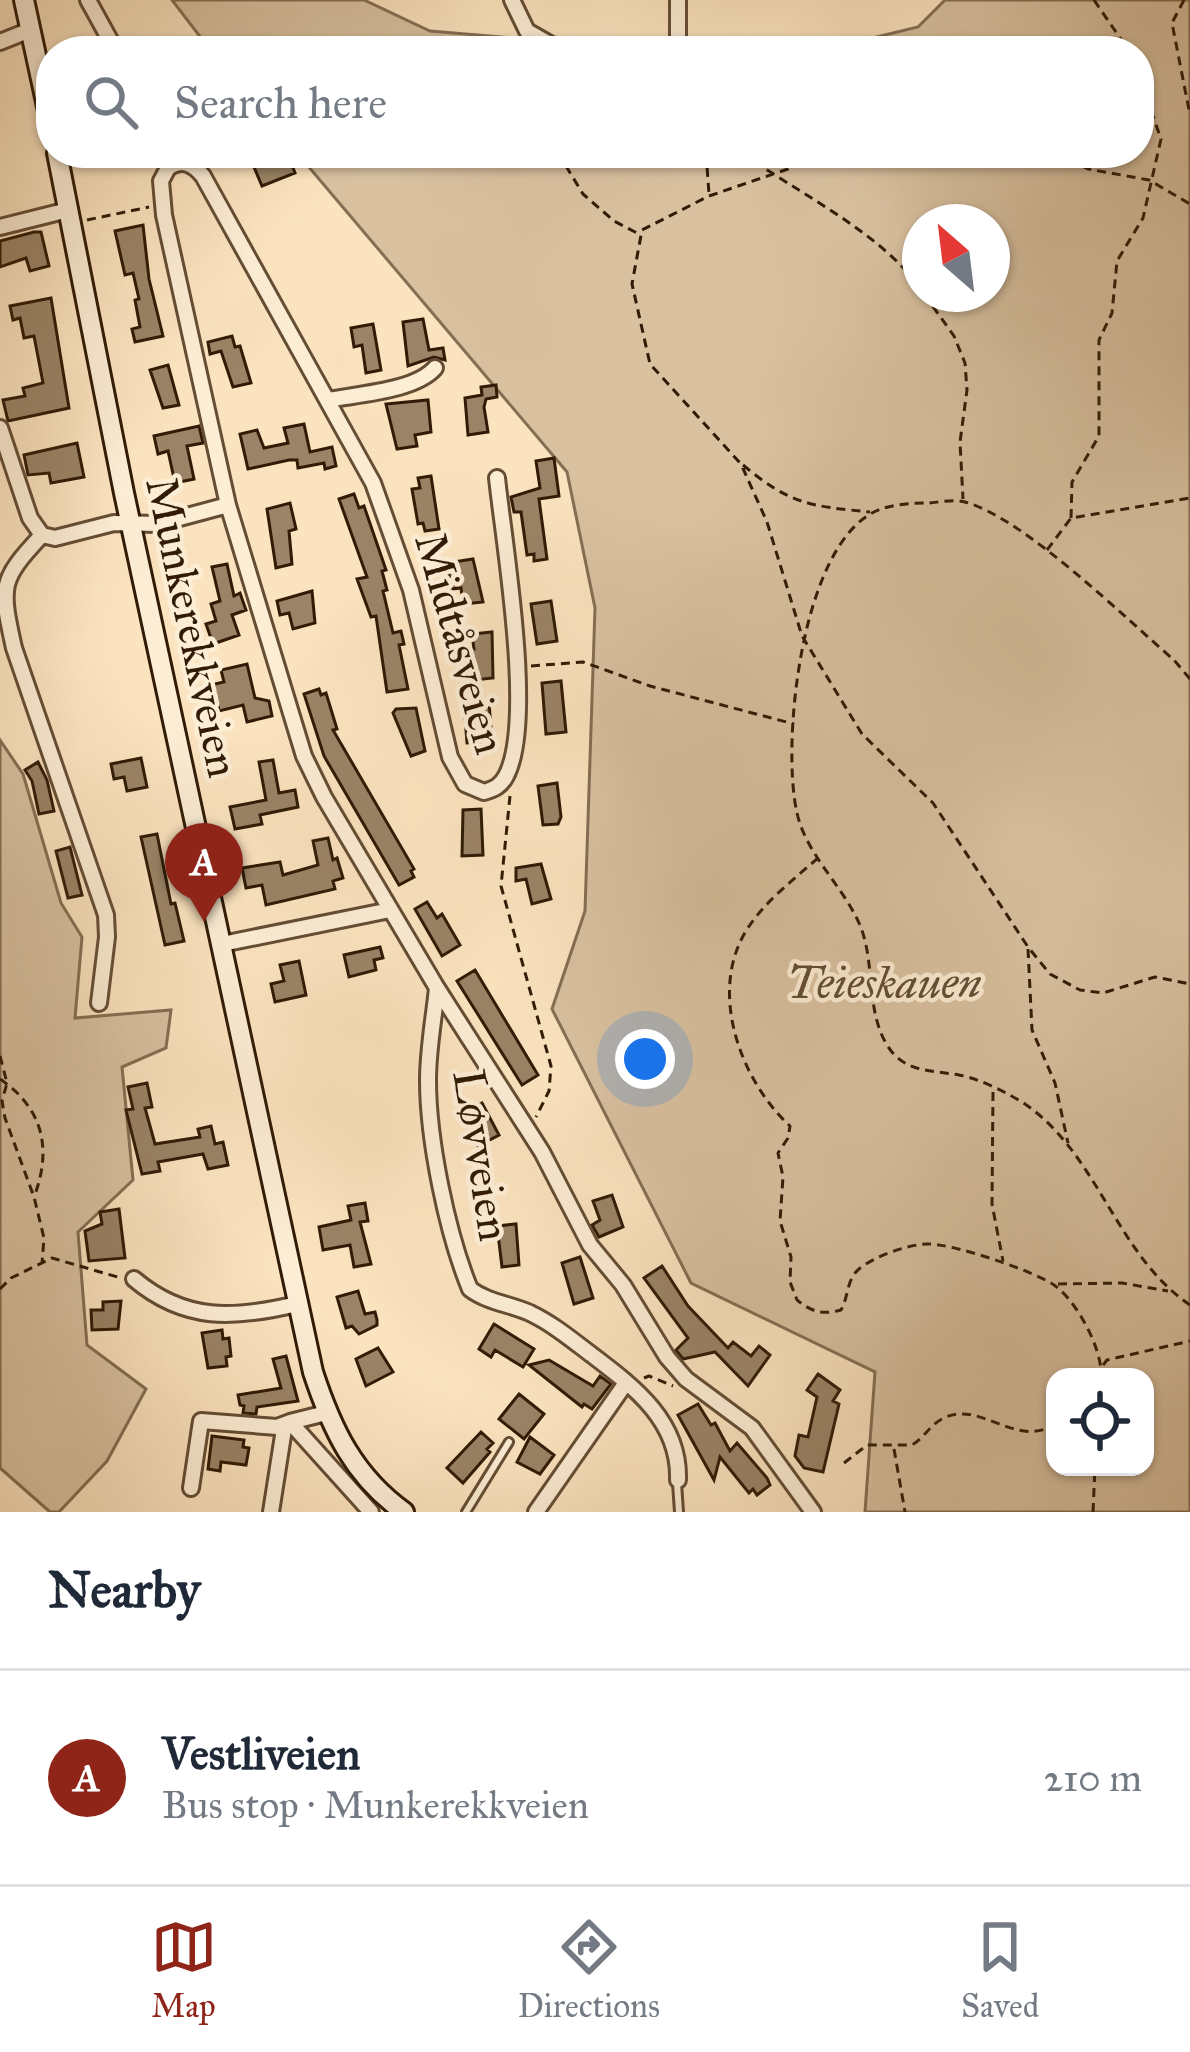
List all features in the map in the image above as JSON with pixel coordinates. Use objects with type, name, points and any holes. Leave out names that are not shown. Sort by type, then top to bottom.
[{"type":"main road","points":[[24,0],[36,56]]},
{"type":"main road","name":"Munkerekkveien","points":[[60,168],[127,530],[222,944],[297,1304],[326,1413],[357,1468],[404,1512]]},
{"type":"street","points":[[88,0],[108,36]]},
{"type":"street","points":[[512,0],[527,31],[536,36]]},
{"type":"street","points":[[678,0],[680,36]]},
{"type":"street","points":[[0,41],[30,29]]},
{"type":"street","name":"Midtåsveien","points":[[162,204],[161,181],[168,168]]},
{"type":"street","name":"Midtåsveien","points":[[195,168],[373,483],[398,544],[454,768],[465,784],[484,792],[498,786],[508,773],[517,713],[517,668],[497,478]]},
{"type":"street","points":[[162,204],[228,505],[304,756],[390,910],[550,1167],[579,1228],[623,1285],[667,1357],[752,1428],[813,1512]]},
{"type":"street","points":[[0,227],[70,217]]},
{"type":"street","points":[[328,400],[409,385],[435,368]]},
{"type":"street","points":[[0,428],[30,518],[42,535],[55,538],[114,523],[127,530],[228,505]]},
{"type":"street","points":[[42,535],[10,564],[2,581],[2,596],[14,648],[106,915],[99,1003]]},
{"type":"street","points":[[222,944],[390,910]]},
{"type":"street","name":"Løvveien","points":[[437,988],[428,1075],[430,1122],[470,1289],[537,1316],[626,1384],[658,1414],[672,1439],[677,1480]]},
{"type":"street","points":[[134,1279],[166,1303],[192,1313],[297,1304]]},
{"type":"street","points":[[536,1512],[626,1384]]},
{"type":"street","points":[[191,1487],[201,1421],[277,1427],[326,1413]]},
{"type":"street","points":[[271,1512],[282,1436],[290,1423]]},
{"type":"street","points":[[290,1423],[371,1512]]},
{"type":"lane","points":[[466,1512],[509,1442]]},
{"type":"lane","name":"Løvveien","points":[[677,1480],[679,1512]]},
{"type":"path","points":[[1094,0],[1119,36]]},
{"type":"path","points":[[1184,0],[1172,23],[1190,115]]},
{"type":"path","points":[[1154,119],[1161,139],[1154,163]]},
{"type":"path","points":[[567,168],[583,194],[614,221],[640,235]]},
{"type":"path","points":[[707,168],[710,196]]},
{"type":"path","points":[[766,168],[861,234],[902,272]]},
{"type":"path","points":[[790,168],[710,196],[642,230],[632,284],[650,364],[742,464],[773,490],[808,506],[874,512],[908,503],[963,501],[1047,551],[1190,679]]},
{"type":"path","points":[[1086,168],[1149,180],[1190,203]]},
{"type":"path","points":[[1047,551],[1071,518],[1072,482],[1099,436],[1099,340],[1112,313],[1117,262],[1143,218],[1153,168]]},
{"type":"path","points":[[70,217],[162,204]]},
{"type":"path","points":[[937,312],[965,363],[967,390],[960,442],[963,501]]},
{"type":"path","points":[[742,464],[767,522],[802,636],[862,734],[933,803],[1050,974],[1080,990],[1103,993],[1155,977],[1190,984]]},
{"type":"path","points":[[1071,518],[1190,498]]},
{"type":"path","points":[[874,512],[848,534],[823,579],[802,636],[789,772],[798,820],[858,919],[868,947],[877,1022],[888,1047],[905,1065],[963,1075],[1024,1104],[1068,1144],[1143,1260],[1170,1291],[1190,1305]]},
{"type":"path","points":[[517,668],[583,662],[650,686],[795,724]]},
{"type":"path","points":[[508,773],[501,886],[551,1066],[550,1090],[540,1114],[525,1126]]},
{"type":"path","points":[[818,858],[747,929],[732,962],[730,1010],[743,1058],[766,1104],[790,1126],[778,1153],[783,1177],[779,1203],[796,1300],[826,1314],[841,1310],[848,1282],[860,1268],[928,1244],[1004,1263],[1054,1285],[1122,1283],[1170,1291]]},
{"type":"path","points":[[1028,947],[1032,1030],[1055,1083],[1068,1144]]},
{"type":"path","points":[[0,1056],[5,1118],[34,1197],[44,1238],[42,1264]]},
{"type":"path","points":[[2,1082],[29,1109],[46,1151],[34,1197]]},
{"type":"path","points":[[993,1089],[992,1204],[1004,1263]]},
{"type":"path","points":[[0,1289],[11,1278],[52,1258],[134,1279]]},
{"type":"path","points":[[1054,1285],[1091,1332],[1102,1366]]},
{"type":"path","points":[[1102,1366],[1107,1360],[1190,1341]]},
{"type":"path","points":[[626,1384],[649,1376],[685,1391],[698,1387]]},
{"type":"path","points":[[844,1462],[866,1445],[912,1445],[938,1421],[956,1415],[1025,1434],[1046,1429]]},
{"type":"path","points":[[893,1446],[905,1512]]},
{"type":"path","points":[[1093,1512],[1095,1476]]},
{"type":"green space","points":[[172,0],[364,0],[430,31],[490,36],[200,36]]},
{"type":"green space","name":"Teieskauen","points":[[945,0],[1190,0],[1190,1512],[865,1512],[875,1372],[691,1283],[552,1009],[585,911],[595,608],[567,472],[310,168],[1154,168],[1154,36],[881,36],[918,27]]},
{"type":"green space","points":[[0,740],[23,774],[61,903],[82,937],[75,1018],[171,1010],[166,1048],[122,1067],[133,1180],[78,1232],[87,1345],[146,1389],[107,1461],[59,1512],[50,1512],[0,1468]]},
{"type":"building","points":[[254,168],[293,168],[295,173],[262,186]]},
{"type":"building","points":[[143,225],[149,279],[163,336],[135,342],[132,329],[140,327],[135,300],[139,299],[133,273],[125,275],[115,231]]},
{"type":"building","points":[[41,232],[49,266],[30,271],[26,258],[0,267],[0,241]]},
{"type":"building","points":[[51,298],[69,408],[8,421],[3,400],[25,396],[23,388],[43,383],[34,336],[24,338],[20,318],[13,320],[10,306]]},
{"type":"building","points":[[423,319],[429,350],[443,348],[445,360],[434,357],[408,366],[403,322]]},
{"type":"building","points":[[373,324],[381,370],[366,373],[362,345],[354,347],[351,328]]},
{"type":"building","points":[[232,336],[235,347],[240,346],[251,383],[233,387],[221,351],[210,354],[208,342]]},
{"type":"building","points":[[168,365],[179,405],[163,408],[150,370]]},
{"type":"building","points":[[496,385],[497,397],[486,399],[484,407],[488,432],[468,435],[465,398],[482,395],[481,387]]},
{"type":"building","points":[[428,400],[431,432],[415,435],[417,446],[397,449],[386,404]]},
{"type":"building","points":[[304,424],[310,452],[332,447],[336,466],[325,469],[324,463],[298,468],[297,460],[289,460],[248,469],[240,434],[257,430],[264,448],[288,443],[284,428]]},
{"type":"building","points":[[199,426],[203,443],[187,446],[194,479],[175,483],[168,451],[158,454],[154,436]]},
{"type":"building","points":[[77,443],[84,477],[51,483],[49,473],[28,475],[24,455]]},
{"type":"building","points":[[554,458],[559,496],[539,499],[547,559],[534,561],[534,554],[527,555],[521,512],[514,512],[511,497],[540,488],[536,461]]},
{"type":"building","points":[[431,476],[439,529],[425,531],[423,523],[418,524],[412,489],[420,488],[418,478]]},
{"type":"building","points":[[354,494],[359,508],[364,506],[386,570],[382,571],[387,590],[383,591],[393,633],[401,631],[404,644],[399,645],[408,689],[387,692],[376,616],[371,617],[357,579],[367,577],[339,499]]},
{"type":"building","points":[[290,503],[296,529],[289,531],[292,564],[276,568],[267,509]]},
{"type":"building","points":[[473,559],[483,602],[463,604],[461,588],[451,589],[447,563]]},
{"type":"building","points":[[227,564],[234,596],[240,593],[246,610],[232,615],[239,635],[213,644],[206,624],[216,621],[211,604],[220,601],[212,567]]},
{"type":"building","points":[[312,591],[315,623],[293,629],[289,613],[280,615],[277,601]]},
{"type":"building","points":[[551,601],[557,641],[537,644],[531,604]]},
{"type":"building","points":[[492,632],[493,678],[473,680],[472,634]]},
{"type":"building","points":[[247,664],[255,698],[269,701],[272,716],[247,722],[243,705],[219,711],[218,706],[207,708],[202,687],[224,682],[221,670]]},
{"type":"building","points":[[561,681],[566,732],[546,734],[542,683]]},
{"type":"building","points":[[319,689],[321,695],[326,693],[337,729],[333,730],[414,869],[414,877],[399,885],[324,756],[304,694]]},
{"type":"building","points":[[489,702],[492,741],[467,743],[464,704]]},
{"type":"building","points":[[416,708],[425,751],[411,756],[393,713]]},
{"type":"building","points":[[141,758],[147,787],[127,791],[124,777],[114,779],[111,764]]},
{"type":"building","points":[[273,760],[279,793],[295,790],[298,807],[260,815],[262,824],[235,829],[230,807],[266,800],[259,762]]},
{"type":"building","points":[[38,762],[54,811],[39,814],[25,770]]},
{"type":"building","points":[[557,783],[561,817],[558,824],[543,825],[538,786]]},
{"type":"building","points":[[481,809],[483,855],[462,856],[463,810]]},
{"type":"building","points":[[157,834],[184,941],[165,945],[141,837]]},
{"type":"building","points":[[328,838],[343,878],[333,881],[335,889],[266,905],[262,885],[246,888],[242,868],[280,862],[283,875],[318,865],[313,841]]},
{"type":"building","points":[[70,847],[82,895],[68,898],[56,851]]},
{"type":"building","points":[[541,864],[551,899],[532,904],[526,879],[516,881],[516,868]]},
{"type":"building","points":[[427,902],[437,918],[442,914],[460,945],[442,956],[415,909]]},
{"type":"building","points":[[380,947],[383,958],[374,960],[376,970],[349,977],[344,955]]},
{"type":"building","points":[[299,961],[306,995],[275,1002],[271,984],[284,981],[280,965]]},
{"type":"building","points":[[475,970],[538,1075],[522,1085],[457,981]]},
{"type":"building","points":[[147,1083],[152,1107],[145,1108],[155,1144],[200,1137],[198,1129],[211,1126],[215,1144],[223,1142],[228,1165],[208,1169],[203,1154],[158,1162],[160,1171],[142,1174],[126,1110],[133,1109],[128,1087]]},
{"type":"building","points":[[482,1103],[499,1135],[478,1146],[464,1113]]},
{"type":"building","points":[[612,1195],[623,1227],[599,1237],[592,1225],[600,1220],[593,1201]]},
{"type":"building","points":[[365,1203],[368,1221],[360,1222],[371,1264],[354,1267],[350,1245],[323,1250],[319,1227],[351,1220],[348,1206]]},
{"type":"building","points":[[119,1209],[125,1258],[89,1261],[85,1231],[102,1224],[100,1212]]},
{"type":"building","points":[[516,1224],[519,1265],[502,1267],[497,1226]]},
{"type":"building","points":[[580,1257],[593,1298],[574,1304],[562,1263]]},
{"type":"building","points":[[662,1266],[688,1306],[728,1348],[733,1342],[751,1356],[759,1346],[770,1355],[748,1386],[715,1352],[683,1359],[676,1350],[688,1338],[644,1278]]},
{"type":"building","points":[[358,1291],[365,1314],[375,1312],[377,1320],[377,1325],[359,1334],[352,1326],[346,1328],[337,1297]]},
{"type":"building","points":[[121,1301],[118,1329],[92,1330],[91,1310],[103,1310],[103,1302]]},
{"type":"building","points":[[494,1324],[534,1349],[523,1367],[495,1350],[491,1357],[479,1349]]},
{"type":"building","points":[[222,1330],[223,1339],[229,1338],[231,1356],[226,1357],[227,1366],[208,1368],[202,1333]]},
{"type":"building","points":[[378,1348],[393,1372],[366,1386],[356,1359]]},
{"type":"building","points":[[286,1356],[298,1401],[257,1407],[256,1414],[243,1413],[238,1395],[281,1388],[273,1359]]},
{"type":"building","points":[[549,1360],[593,1386],[600,1376],[611,1384],[592,1409],[582,1407],[529,1365]]},
{"type":"building","points":[[818,1374],[840,1390],[833,1401],[839,1404],[823,1472],[804,1468],[795,1456],[799,1435],[808,1437],[817,1397],[807,1390]]},
{"type":"building","points":[[519,1394],[544,1414],[524,1439],[499,1419]]},
{"type":"building","points":[[698,1404],[730,1451],[737,1443],[767,1478],[770,1485],[757,1495],[753,1489],[749,1493],[720,1457],[714,1480],[678,1415]]},
{"type":"building","points":[[481,1432],[493,1443],[487,1449],[490,1452],[463,1483],[447,1468]]},
{"type":"building","points":[[212,1436],[244,1440],[243,1447],[249,1448],[246,1465],[221,1462],[220,1471],[208,1469]]},
{"type":"building","points":[[530,1437],[554,1455],[540,1474],[517,1462]]},
{"type":"place","name":"Vestliveien","points":[[204,922]]}]
